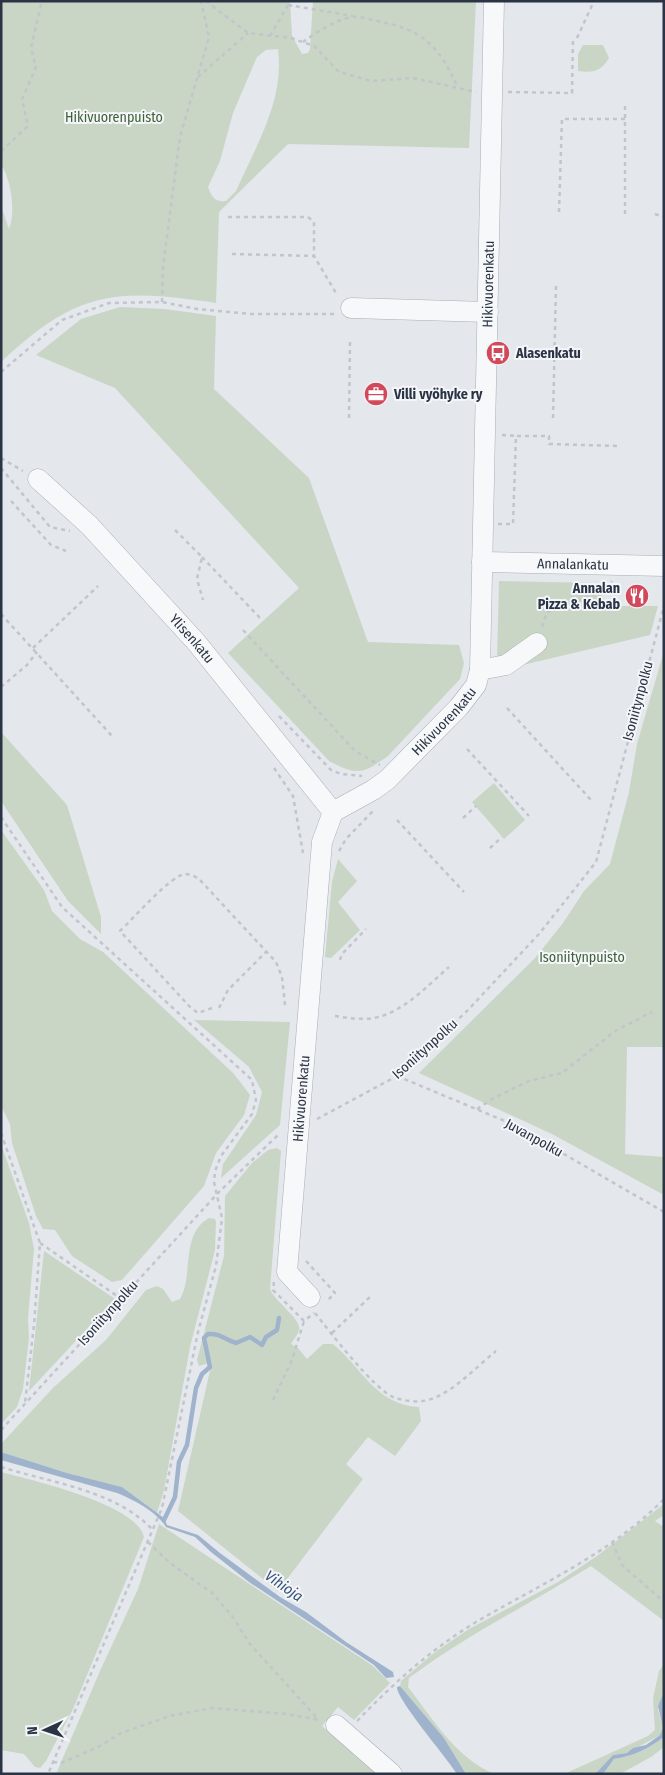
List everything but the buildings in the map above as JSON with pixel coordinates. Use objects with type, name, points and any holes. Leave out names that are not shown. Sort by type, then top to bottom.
[{"type":"street","name":"Hikivuorenkatu","points":[[312,1305],[287,1272],[322,842],[333,812],[387,780],[459,707],[476,685],[480,670],[494,1]]},
{"type":"street","points":[[351,308],[488,312]]},
{"type":"street","name":"Ylisenkatu","points":[[38,479],[89,525],[196,642],[333,812]]},
{"type":"street","name":"Annalankatu","points":[[482,562],[664,566]]},
{"type":"street","points":[[480,670],[506,665],[536,643]]},
{"type":"street","points":[[340,1729],[392,1774]]},
{"type":"path","points":[[1,151],[28,126],[22,98],[36,67],[31,48],[42,1]]},
{"type":"path","points":[[162,302],[163,267],[180,137],[209,37],[201,1]]},
{"type":"path","points":[[206,1],[248,33],[303,42],[314,46],[339,72],[372,81],[413,78],[480,93]]},
{"type":"path","points":[[270,36],[288,6],[288,1]]},
{"type":"path","points":[[577,38],[594,1]]},
{"type":"path","points":[[288,6],[394,24],[428,40],[448,65],[458,88]]},
{"type":"path","points":[[303,42],[323,28],[354,16]]},
{"type":"path","points":[[196,78],[248,33]]},
{"type":"path","points":[[503,92],[572,93],[573,38]]},
{"type":"path","points":[[625,103],[625,214]]},
{"type":"path","points":[[560,212],[562,119],[625,119]]},
{"type":"path","points":[[655,214],[664,217]]},
{"type":"path","points":[[228,217],[308,217],[314,222],[314,256],[336,293]]},
{"type":"path","points":[[232,254],[314,256]]},
{"type":"path","points":[[553,418],[556,286]]},
{"type":"path","points":[[1,372],[62,320],[109,303],[162,302],[197,309],[251,314],[335,315],[351,308]]},
{"type":"path","points":[[349,418],[350,342]]},
{"type":"path","points":[[496,435],[549,436],[549,444],[619,446]]},
{"type":"path","points":[[494,524],[513,524],[516,436]]},
{"type":"path","points":[[1,458],[38,479],[20,493]]},
{"type":"path","points":[[1,468],[50,527],[73,532]]},
{"type":"path","points":[[12,501],[51,545],[66,551]]},
{"type":"path","points":[[175,530],[260,618]]},
{"type":"path","points":[[202,557],[197,579],[203,600]]},
{"type":"path","points":[[536,643],[547,612],[603,591],[617,576]]},
{"type":"path","points":[[33,648],[98,586]]},
{"type":"path","name":"Isoniitynpolku","points":[[1,1430],[218,1193],[286,1126],[309,1124],[397,1076],[466,1011],[539,934],[596,862],[664,606]]},
{"type":"path","points":[[1,614],[112,736]]},
{"type":"path","points":[[243,630],[355,751],[384,767],[376,771]]},
{"type":"path","points":[[1,688],[27,665],[37,652]]},
{"type":"path","points":[[507,708],[592,800]]},
{"type":"path","points":[[273,709],[331,770],[354,776],[368,775]]},
{"type":"path","points":[[467,749],[529,816]]},
{"type":"path","points":[[272,766],[293,796],[304,862]]},
{"type":"path","points":[[335,858],[346,839],[377,806]]},
{"type":"path","points":[[463,818],[476,806]]},
{"type":"path","points":[[1,817],[62,907],[252,1080],[256,1100],[252,1114],[221,1156],[215,1171],[214,1182],[218,1193],[222,1218],[216,1266],[198,1332],[162,1508],[48,1774]]},
{"type":"path","points":[[397,820],[464,892]]},
{"type":"path","points":[[490,848],[502,837]]},
{"type":"path","points":[[212,1008],[198,1013],[190,1007],[120,931],[159,892],[177,877],[185,874],[200,880],[276,962],[282,977],[285,1005]]},
{"type":"path","points":[[340,960],[342,954],[366,929]]},
{"type":"path","points":[[219,1008],[228,990],[266,952]]},
{"type":"path","points":[[335,1016],[375,1018],[392,1011],[407,1003],[449,967]]},
{"type":"path","points":[[477,1109],[494,1098],[529,1081],[562,1073],[615,1030],[652,1012]]},
{"type":"path","name":"Juvanpolku","points":[[397,1076],[512,1124],[664,1212]]},
{"type":"path","points":[[1,1132],[40,1243],[34,1325],[25,1404]]},
{"type":"path","points":[[40,1243],[120,1298]]},
{"type":"path","points":[[273,1400],[292,1360],[304,1321],[312,1305],[335,1293],[305,1260]]},
{"type":"path","points":[[274,1280],[273,1290],[304,1321]]},
{"type":"path","points":[[332,1333],[371,1296]]},
{"type":"path","points":[[312,1305],[332,1333],[376,1383],[392,1396],[409,1401],[427,1400],[445,1392],[496,1351]]},
{"type":"path","points":[[1,1467],[107,1499],[130,1510],[152,1529]]},
{"type":"path","points":[[148,1542],[170,1562],[208,1590],[233,1617],[248,1641],[269,1666],[318,1718],[340,1729],[432,1651],[476,1622],[572,1569],[612,1542],[664,1499]]},
{"type":"path","points":[[612,1542],[622,1565],[664,1602]]},
{"type":"path","points":[[53,1762],[61,1763],[98,1748],[121,1733],[170,1716],[212,1708],[318,1718]]},
{"type":"green space","name":"Hikivuorenpuisto","points":[[1,1],[290,1],[292,36],[302,54],[308,53],[310,49],[313,1],[476,1],[469,148],[288,144],[219,212],[216,303],[151,296],[125,296],[100,300],[76,308],[53,320],[28,338],[1,362],[1,206],[9,229],[12,205],[10,187],[1,164]],"holes":[[[278,49],[279,68],[273,104],[260,139],[236,191],[226,201],[219,201],[213,197],[208,187],[220,161],[233,113],[257,57],[266,50]]]},
{"type":"green space","points":[[583,45],[603,45],[609,58],[603,66],[596,70],[588,72],[578,71],[578,54]]},
{"type":"green space","points":[[120,307],[165,309],[216,316],[214,389],[309,478],[368,642],[459,645],[464,663],[460,679],[388,756],[372,766],[360,771],[353,771],[329,761],[228,653],[299,588],[115,388],[36,355],[81,319]]},
{"type":"green space","points":[[499,581],[594,583],[608,606],[658,606],[650,635],[514,667],[497,660]]},
{"type":"green space","name":"Isoniitynpuisto","points":[[664,651],[664,1047],[627,1047],[625,1154],[664,1157],[664,1195],[552,1134],[419,1073],[536,957],[563,923],[584,891],[610,864],[629,792],[637,744]]},
{"type":"green space","points":[[1,732],[67,805],[101,917],[101,934],[68,901],[1,801]]},
{"type":"green space","points":[[494,783],[525,820],[504,839],[472,802]]},
{"type":"green space","points":[[1,830],[44,890],[52,911],[80,939],[103,952],[234,1074],[250,1095],[244,1115],[216,1153],[204,1186],[122,1280],[112,1282],[72,1256],[55,1230],[43,1229],[36,1216],[12,1143],[10,1124],[1,1106]]},
{"type":"green space","points":[[338,859],[357,881],[338,902],[360,930],[331,958],[325,957],[332,882]]},
{"type":"green space","points":[[194,1020],[290,1022],[280,1125],[221,1178],[223,1164],[256,1115],[262,1092],[249,1067]]},
{"type":"green space","points":[[1,1144],[29,1223],[34,1249],[28,1318],[29,1338],[23,1389],[17,1407],[1,1424]]},
{"type":"green space","points":[[277,1148],[281,1151],[270,1289],[299,1326],[299,1330],[291,1344],[298,1348],[307,1359],[323,1344],[333,1344],[381,1393],[404,1405],[419,1407],[421,1421],[395,1456],[368,1437],[346,1464],[363,1479],[278,1591],[178,1511],[212,1362],[199,1366],[197,1360],[224,1256],[225,1196],[252,1163],[268,1150]]},
{"type":"green space","points":[[209,1218],[215,1219],[216,1222],[215,1250],[190,1347],[164,1490],[157,1513],[122,1487],[67,1473],[1,1452],[1,1444],[53,1388],[106,1340],[146,1290],[157,1286],[163,1289],[172,1302],[180,1299],[184,1290],[194,1234],[200,1225]]},
{"type":"green space","points":[[44,1251],[115,1299],[29,1391]]},
{"type":"green space","points":[[1,1472],[58,1487],[104,1504],[123,1514],[137,1525],[144,1537],[73,1709],[46,1761],[40,1768],[35,1767],[24,1754],[1,1750]]},
{"type":"green space","points":[[664,1504],[664,1515],[655,1521],[664,1527],[664,1621],[591,1566],[453,1648],[409,1678],[408,1687],[446,1736],[468,1758],[494,1774],[466,1774],[444,1738],[400,1686],[401,1681],[434,1653],[469,1629],[558,1582],[597,1556]]},
{"type":"green space","points":[[159,1524],[373,1666],[390,1683],[354,1720],[338,1707],[322,1726],[378,1774],[56,1774],[100,1671],[138,1589]]},
{"type":"green space","points":[[664,1664],[664,1692],[658,1710],[663,1728],[662,1734],[627,1753],[613,1755],[597,1772],[564,1774],[648,1736],[655,1730],[653,1698],[659,1671]]},
{"type":"green space","points":[[664,1737],[664,1747],[651,1757],[620,1774],[603,1774],[614,1759],[640,1751]]},
{"type":"water","points":[[1,1452],[67,1473],[122,1487],[164,1518],[167,1525],[198,1535],[280,1597],[306,1612],[346,1642],[393,1672],[394,1677],[386,1678],[374,1665],[249,1582],[195,1537],[166,1527],[157,1516],[138,1503],[117,1493],[1,1460]]},
{"type":"water","points":[[400,1686],[444,1738],[466,1774],[457,1774],[423,1729],[399,1694],[397,1687]]},
{"type":"water","points":[[664,1692],[664,1737],[640,1751],[614,1759],[603,1774],[592,1774],[597,1772],[613,1755],[627,1753],[633,1748],[646,1745],[660,1735],[663,1728],[658,1706]]},
{"type":"waterway","points":[[164,1520],[175,1497],[179,1462],[187,1445],[196,1388],[202,1374],[210,1367],[204,1338],[208,1334],[216,1335],[236,1343],[250,1337],[262,1345],[266,1337],[277,1330],[279,1318]]},
{"type":"place","name":"Alasenkatu","points":[[498,353]]},
{"type":"place","name":"Villi vyöhyke ry","points":[[376,394]]},
{"type":"place","name":"Annalan Pizza & Kebab","points":[[637,596]]},
{"type":"water label","name":"Vihioja","points":[[284,1586]]}]
